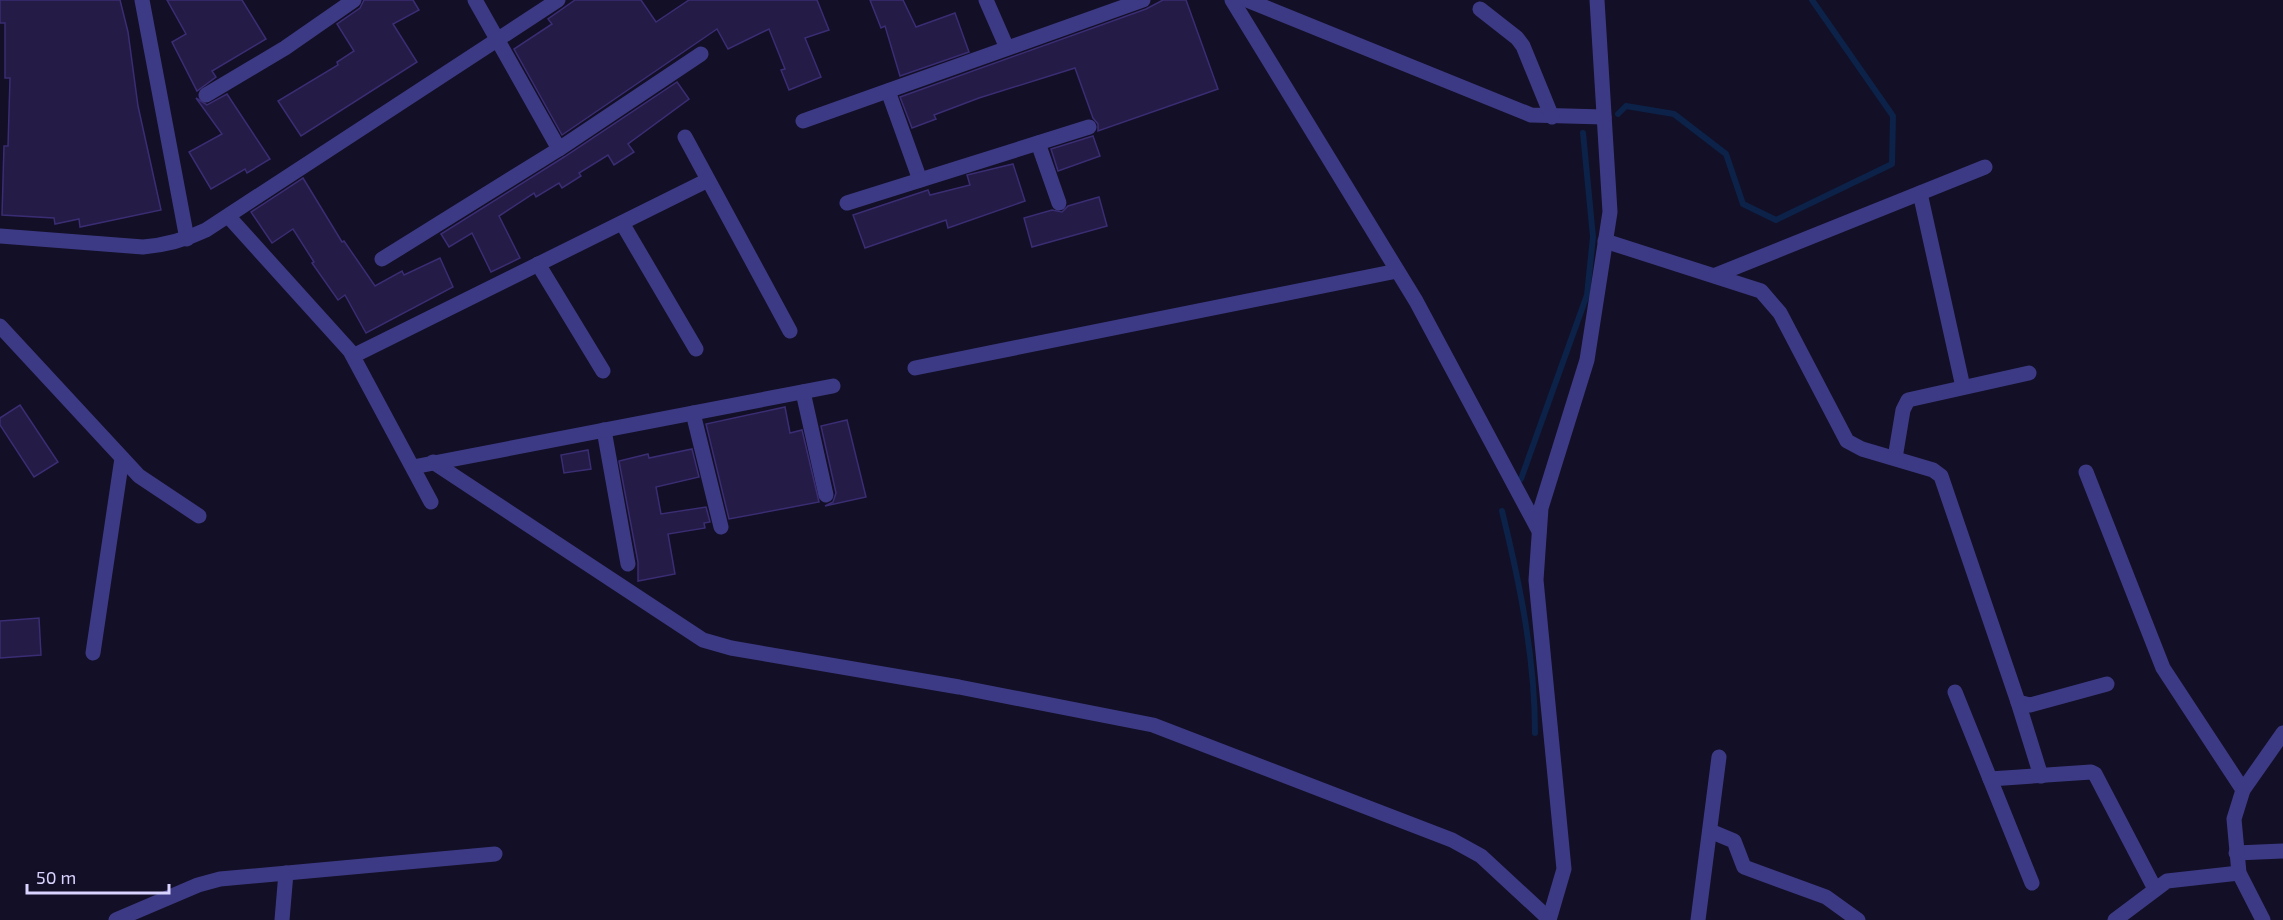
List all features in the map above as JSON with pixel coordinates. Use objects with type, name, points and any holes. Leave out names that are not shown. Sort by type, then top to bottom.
[{"type":"street","points":[[142,0],[187,239]]},
{"type":"street","points":[[206,95],[285,48],[354,0]]},
{"type":"street","points":[[475,0],[559,149]]},
{"type":"street","points":[[0,236],[143,247],[166,245],[187,239],[228,216],[558,0]]},
{"type":"street","points":[[986,0],[1007,48]]},
{"type":"street","points":[[803,121],[1143,0]]},
{"type":"street","points":[[1232,0],[1397,271],[1539,531]]},
{"type":"street","points":[[1248,0],[1532,115],[1604,117]]},
{"type":"street","points":[[433,462],[704,640],[731,648],[959,687],[1153,725],[1452,840],[1481,856],[1549,920],[1564,869],[1536,580],[1541,508],[1587,360],[1610,212],[1597,0]]},
{"type":"street","points":[[1480,9],[1517,38],[1523,46],[1552,117]]},
{"type":"street","points":[[382,259],[559,149],[701,54]]},
{"type":"street","points":[[888,91],[920,180]]},
{"type":"street","points":[[847,203],[1089,127]]},
{"type":"street","points":[[685,137],[790,332]]},
{"type":"street","points":[[1038,142],[1059,203]]},
{"type":"street","points":[[1716,275],[1985,167]]},
{"type":"street","points":[[353,356],[708,180]]},
{"type":"street","points":[[1920,193],[1963,387]]},
{"type":"street","points":[[228,216],[342,340],[353,356],[431,501]]},
{"type":"street","points":[[622,223],[696,349]]},
{"type":"street","points":[[1605,241],[1755,289],[1770,300],[1780,313],[1847,441],[1862,450],[1933,470],[1941,476],[2041,776]]},
{"type":"street","points":[[538,264],[603,371]]},
{"type":"street","points":[[915,368],[1397,271]]},
{"type":"street","points":[[0,326],[146,482],[199,516]]},
{"type":"street","points":[[1895,458],[1903,410],[1908,400],[2030,373]]},
{"type":"street","points":[[413,467],[833,386]]},
{"type":"street","points":[[803,392],[826,495]]},
{"type":"street","points":[[693,413],[721,527]]},
{"type":"street","points":[[604,430],[628,564]]},
{"type":"street","points":[[93,653],[122,458]]},
{"type":"street","points":[[2086,472],[2163,668],[2243,790]]},
{"type":"street","points":[[2018,702],[2030,705],[2107,684]]},
{"type":"street","points":[[1955,692],[2032,883]]},
{"type":"street","points":[[2264,920],[2239,873],[2235,853],[2234,819],[2243,790],[2283,733]]},
{"type":"street","points":[[1698,920],[1719,757]]},
{"type":"street","points":[[1990,780],[2091,772],[2098,777],[2155,889]]},
{"type":"street","points":[[1710,831],[1734,841],[1744,867],[1826,897],[1858,920]]},
{"type":"street","points":[[2235,853],[2283,850]]},
{"type":"street","points":[[116,920],[209,881],[495,854]]},
{"type":"street","points":[[282,920],[286,873]]},
{"type":"street","points":[[2115,920],[2167,880],[2239,873]]},
{"type":"building","points":[[0,0],[120,0],[128,32],[138,106],[161,210],[80,227],[79,219],[55,224],[54,218],[2,215],[4,146],[8,146],[10,78],[5,78],[5,23],[0,23]]},
{"type":"building","points":[[167,0],[242,0],[266,39],[212,71],[216,77],[197,91],[172,42],[186,34]]},
{"type":"building","points":[[364,0],[413,0],[419,10],[393,24],[417,62],[301,136],[278,101],[338,65],[337,62],[354,51],[337,24],[360,8]]},
{"type":"building","points":[[575,0],[641,0],[656,22],[689,0],[817,0],[829,30],[805,38],[821,77],[789,90],[781,70],[785,69],[769,29],[728,49],[717,29],[562,135],[514,49],[552,24],[548,19]]},
{"type":"building","points":[[870,0],[903,0],[916,27],[955,13],[969,52],[900,76],[885,26],[881,28]]},
{"type":"building","points":[[1163,0],[1186,0],[1218,89],[1098,131],[1098,124],[1093,118],[1075,68],[979,98],[934,115],[936,119],[912,128],[900,97],[1146,9]]},
{"type":"building","points":[[677,82],[689,99],[628,144],[634,152],[614,165],[608,155],[579,173],[581,176],[562,188],[559,183],[536,197],[534,193],[499,216],[520,258],[491,272],[472,233],[449,247],[441,234],[564,157]]},
{"type":"building","points":[[227,94],[270,159],[247,173],[245,169],[211,189],[189,152],[222,134],[196,98],[207,105]]},
{"type":"building","points":[[1093,136],[1100,156],[1058,171],[1051,149]]},
{"type":"building","points":[[1013,164],[1025,201],[948,228],[946,220],[865,248],[853,215],[928,190],[930,195],[970,185],[967,175]]},
{"type":"building","points":[[303,178],[342,242],[344,241],[375,286],[402,271],[404,275],[440,258],[453,287],[366,333],[345,295],[338,300],[312,263],[314,262],[293,229],[272,243],[251,212]]},
{"type":"building","points":[[1099,197],[1107,226],[1032,247],[1024,218],[1052,210],[1062,212],[1068,206]]},
{"type":"building","points":[[20,405],[58,462],[34,477],[0,425],[0,418]]},
{"type":"building","points":[[785,407],[790,433],[802,430],[819,502],[729,519],[706,424]]},
{"type":"building","points":[[847,420],[866,497],[825,506],[833,502],[836,493],[821,426]]},
{"type":"building","points":[[692,449],[699,477],[656,487],[661,514],[706,507],[710,522],[704,523],[705,528],[668,534],[675,574],[638,581],[638,562],[619,461],[648,454],[649,458]]},
{"type":"building","points":[[588,450],[591,469],[564,473],[561,455]]},
{"type":"building","points":[[39,618],[41,655],[0,658],[0,621]]},
{"type":"waterway","points":[[1618,114],[1626,106],[1674,114],[1726,154],[1743,204],[1776,220],[1892,164],[1893,116],[1812,0]]},
{"type":"waterway","points":[[1521,479],[1587,295],[1593,237],[1583,133]]},
{"type":"waterway","points":[[1502,511],[1525,621],[1532,677],[1535,733]]}]
